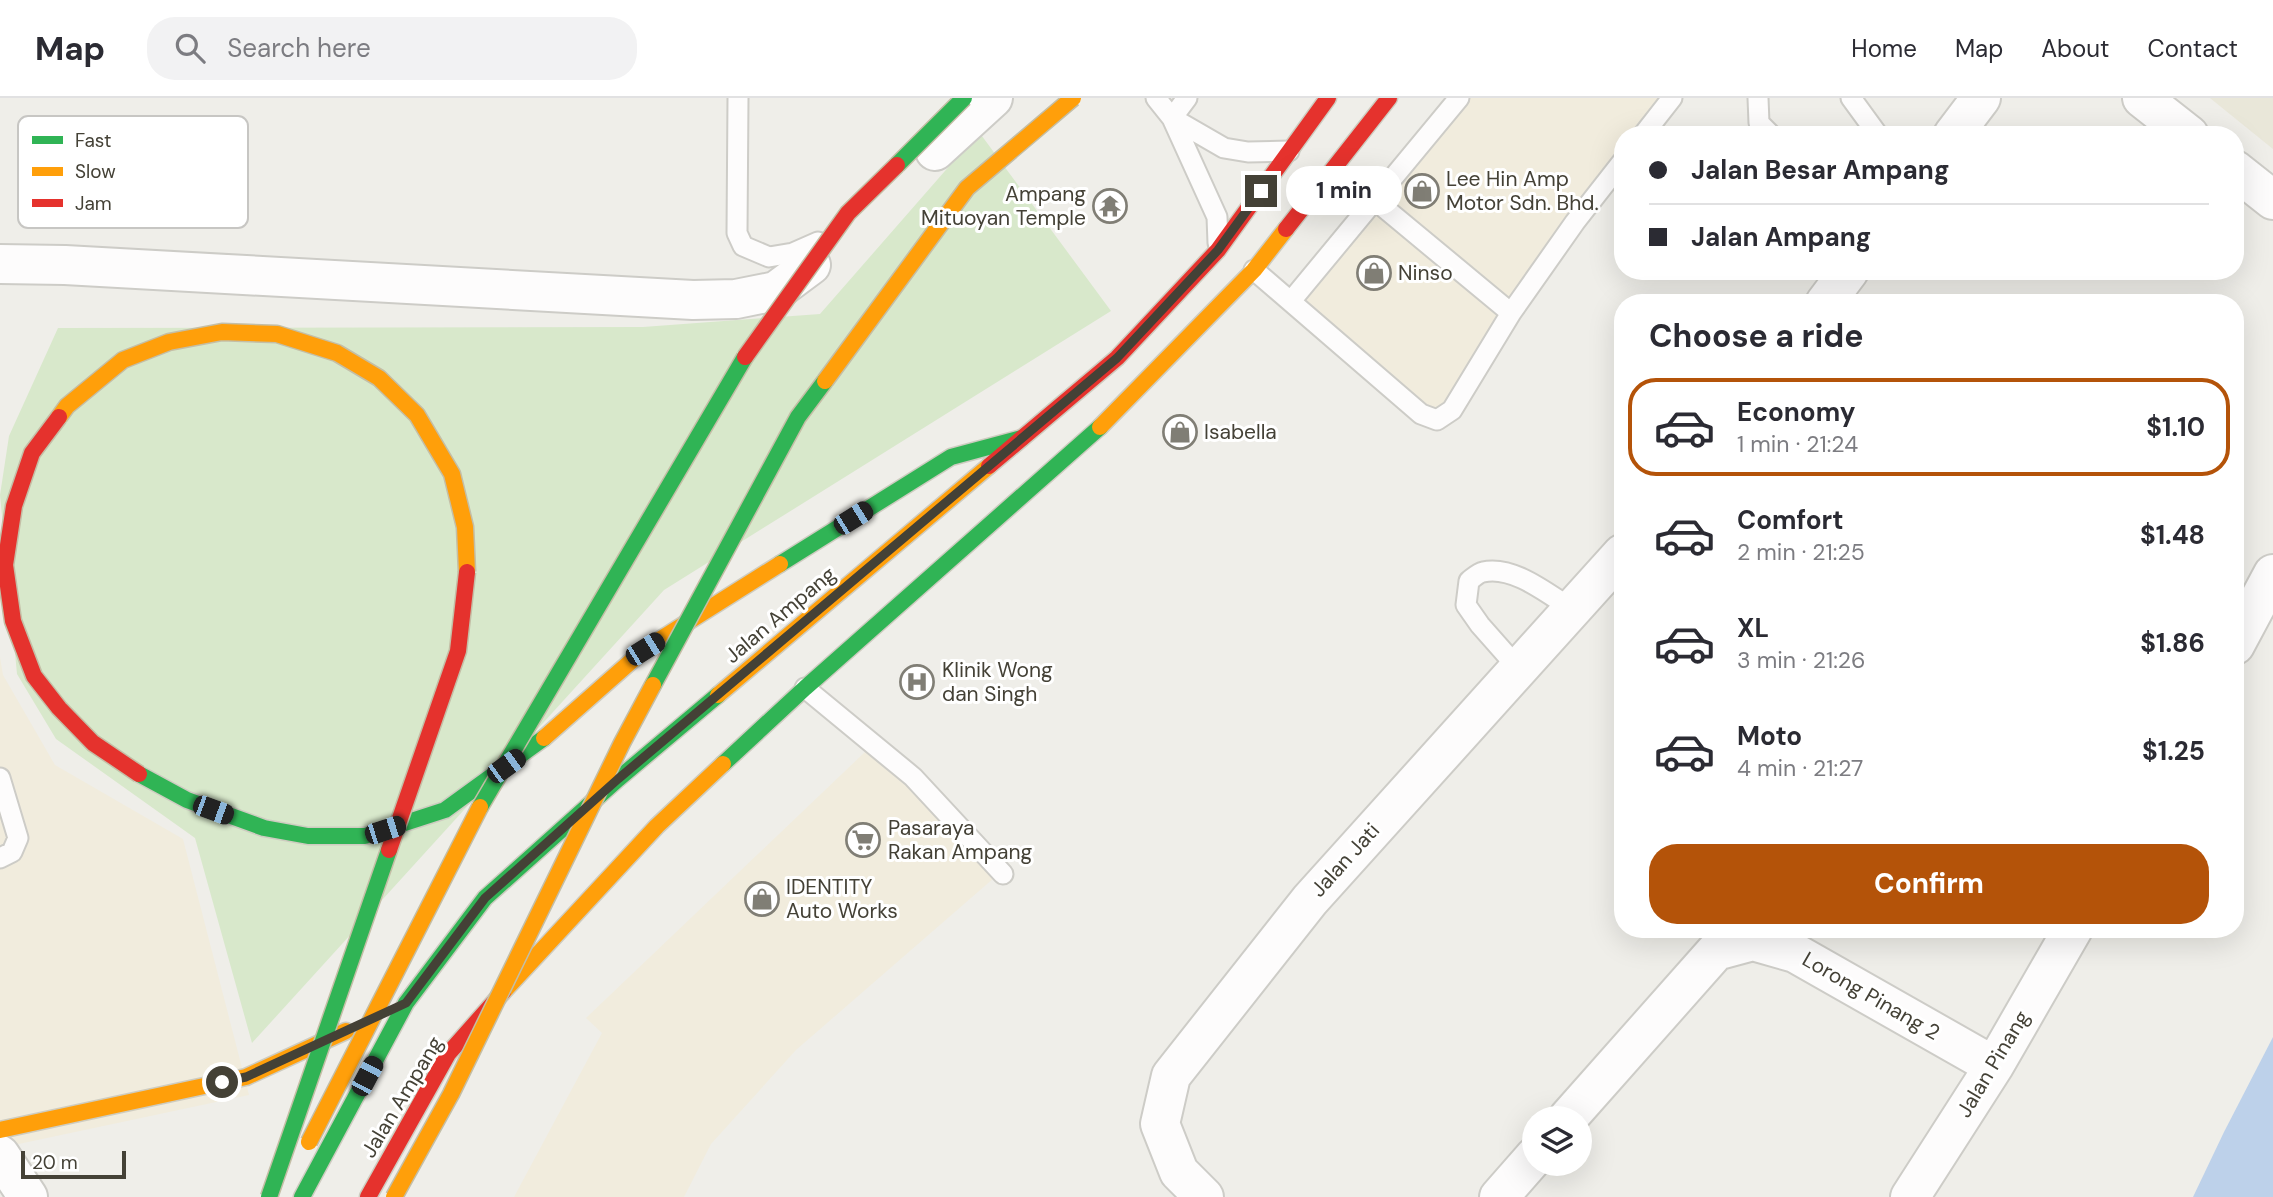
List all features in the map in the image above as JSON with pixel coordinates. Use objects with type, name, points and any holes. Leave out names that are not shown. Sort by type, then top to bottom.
[{"type":"main road","points":[[282,1197],[468,827],[734,371],[848,213],[964,98]]},
{"type":"main road","points":[[394,1197],[451,1094],[622,743],[797,417],[967,188],[1073,98]]},
{"type":"main road","name":"Jalan Ampang","points":[[302,1197],[406,1003],[485,898],[618,779],[1117,358],[1218,250],[1328,98]]},
{"type":"main road","name":"Jalan Ampang","points":[[368,1197],[448,1054],[565,923],[657,826],[805,688],[1087,441],[1254,270],[1389,98]]},
{"type":"main road","points":[[269,1197],[458,651],[467,584],[465,527],[452,474],[416,415],[379,378],[337,354],[277,334],[222,332],[169,342],[123,360],[67,406],[32,453],[14,506],[5,565],[13,621],[34,676],[59,708],[93,743],[139,774],[187,800],[264,828],[308,836],[365,836],[445,810],[546,736],[645,649],[951,457],[1022,438]]},
{"type":"main road","points":[[0,1130],[246,1077],[406,1003]]},
{"type":"street","points":[[0,264],[65,265],[693,300],[736,299],[776,291],[808,268],[993,98]]},
{"type":"street","points":[[1960,126],[1981,98]]},
{"type":"street","points":[[2141,98],[2177,126]]},
{"type":"street","points":[[2244,177],[2273,200]]},
{"type":"street","name":"Jalan Jati","points":[[1204,1197],[1179,1172],[1160,1124],[1171,1076],[1310,900],[1614,563]]},
{"type":"street","points":[[2244,628],[2273,574]]},
{"type":"street","name":"Jalan Pinang","points":[[1910,1197],[1994,1066],[2068,938]]},
{"type":"street","name":"Lorong Pinang 2","points":[[1579,1106],[1716,951],[1753,941],[1795,953],[1994,1066]]},
{"type":"street","points":[[0,1155],[28,1197]]},
{"type":"street","points":[[1499,1197],[1522,1171]]},
{"type":"lane","points":[[738,98],[737,233],[743,246],[769,257],[793,253],[851,227]]},
{"type":"lane","points":[[1156,98],[1172,118],[1217,218],[1218,250]]},
{"type":"lane","points":[[1172,118],[1187,98]]},
{"type":"lane","points":[[1291,301],[1459,98]]},
{"type":"lane","points":[[1650,126],[1672,98]]},
{"type":"lane","points":[[1758,98],[1759,123],[1762,126]]},
{"type":"lane","points":[[1851,98],[1871,126]]},
{"type":"lane","points":[[1172,118],[1224,148],[1248,152],[1289,151]]},
{"type":"lane","points":[[1254,270],[1421,414],[1437,420],[1452,410],[1511,313],[1614,172]]},
{"type":"lane","points":[[1307,203],[1335,195],[1354,194],[1376,201],[1511,313]]},
{"type":"lane","points":[[1518,668],[1466,605],[1469,581],[1482,572],[1510,573],[1532,583],[1572,609]]},
{"type":"lane","points":[[805,688],[912,777],[1003,874]]},
{"type":"lane","points":[[0,778],[18,838],[12,852],[0,858]]},
{"type":"shaded area","points":[[1469,98],[1662,98],[1640,126],[1614,126],[1614,158],[1556,233],[1446,401],[1436,409],[1426,407],[1304,303]]},
{"type":"shaded area","points":[[2210,98],[2273,98],[2273,149]]},
{"type":"shaded area","points":[[0,657],[3,675],[55,765],[183,839],[249,1095],[0,1148]]},
{"type":"shaded area","points":[[865,752],[903,781],[994,878],[796,1050],[711,1144],[684,1197],[514,1197],[602,1033],[586,1018]]},
{"type":"green space","points":[[979,132],[1111,311],[664,590],[252,1043],[195,838],[56,739],[17,674],[0,495],[9,436],[58,328],[643,327],[820,314]]},
{"type":"water","points":[[2273,1037],[2273,1197],[2193,1197],[2224,1132]]},
{"type":"traffic: fast","points":[[897,165],[964,98]]},
{"type":"traffic: fast","points":[[480,807],[745,357]]},
{"type":"traffic: fast","points":[[653,685],[798,417],[825,381]]},
{"type":"traffic: fast","points":[[723,764],[1100,427]]},
{"type":"traffic: fast","points":[[780,564],[951,457],[1022,438]]},
{"type":"traffic: fast","points":[[302,1197],[406,1003],[485,898],[618,779],[718,695]]},
{"type":"traffic: fast","points":[[139,774],[187,800],[264,828],[308,836],[365,836],[445,810],[544,738]]},
{"type":"traffic: fast","points":[[269,1197],[389,850]]},
{"type":"traffic: slow","points":[[825,381],[967,188],[1073,98]]},
{"type":"traffic: slow","points":[[1100,427],[1254,270],[1286,229]]},
{"type":"traffic: slow","points":[[59,417],[67,406],[123,360],[169,342],[222,332],[277,334],[337,353],[379,378],[417,415],[452,474],[465,527],[467,572]]},
{"type":"traffic: slow","points":[[718,695],[989,466]]},
{"type":"traffic: slow","points":[[544,738],[645,649],[780,564]]},
{"type":"traffic: slow","points":[[394,1197],[451,1094],[622,743],[653,685]]},
{"type":"traffic: slow","points":[[503,992],[657,826],[723,764]]},
{"type":"traffic: slow","points":[[309,1142],[480,807]]},
{"type":"traffic: slow","points":[[0,1130],[246,1077],[346,1031]]},
{"type":"traffic: jam","points":[[989,466],[1117,358],[1218,250],[1328,98]]},
{"type":"traffic: jam","points":[[1286,229],[1389,98]]},
{"type":"traffic: jam","points":[[745,357],[848,213],[897,165]]},
{"type":"traffic: jam","points":[[59,417],[32,453],[14,506],[5,565],[13,621],[34,676],[59,708],[93,743],[139,774]]},
{"type":"traffic: jam","points":[[389,850],[458,651],[467,572]]},
{"type":"traffic: jam","points":[[368,1197],[448,1054],[503,992]]},
{"type":"place","name":"Lee Hin Amp Motor Sdn. Bhd.","points":[[1422,191]]},
{"type":"place","name":"Ampang Mituoyan Temple","points":[[1110,206]]},
{"type":"place","name":"Ninso","points":[[1374,273]]},
{"type":"place","name":"Isabella","points":[[1180,432]]},
{"type":"place","name":"Klinik Wong dan Singh","points":[[917,682]]},
{"type":"place","name":"Pasaraya Rakan Ampang","points":[[863,840]]},
{"type":"place","name":"IDENTITY Auto Works","points":[[762,899]]},
{"type":"route","points":[[222,1082],[246,1077],[406,1003],[485,898],[618,779],[1117,358],[1218,250],[1261,191]]}]
